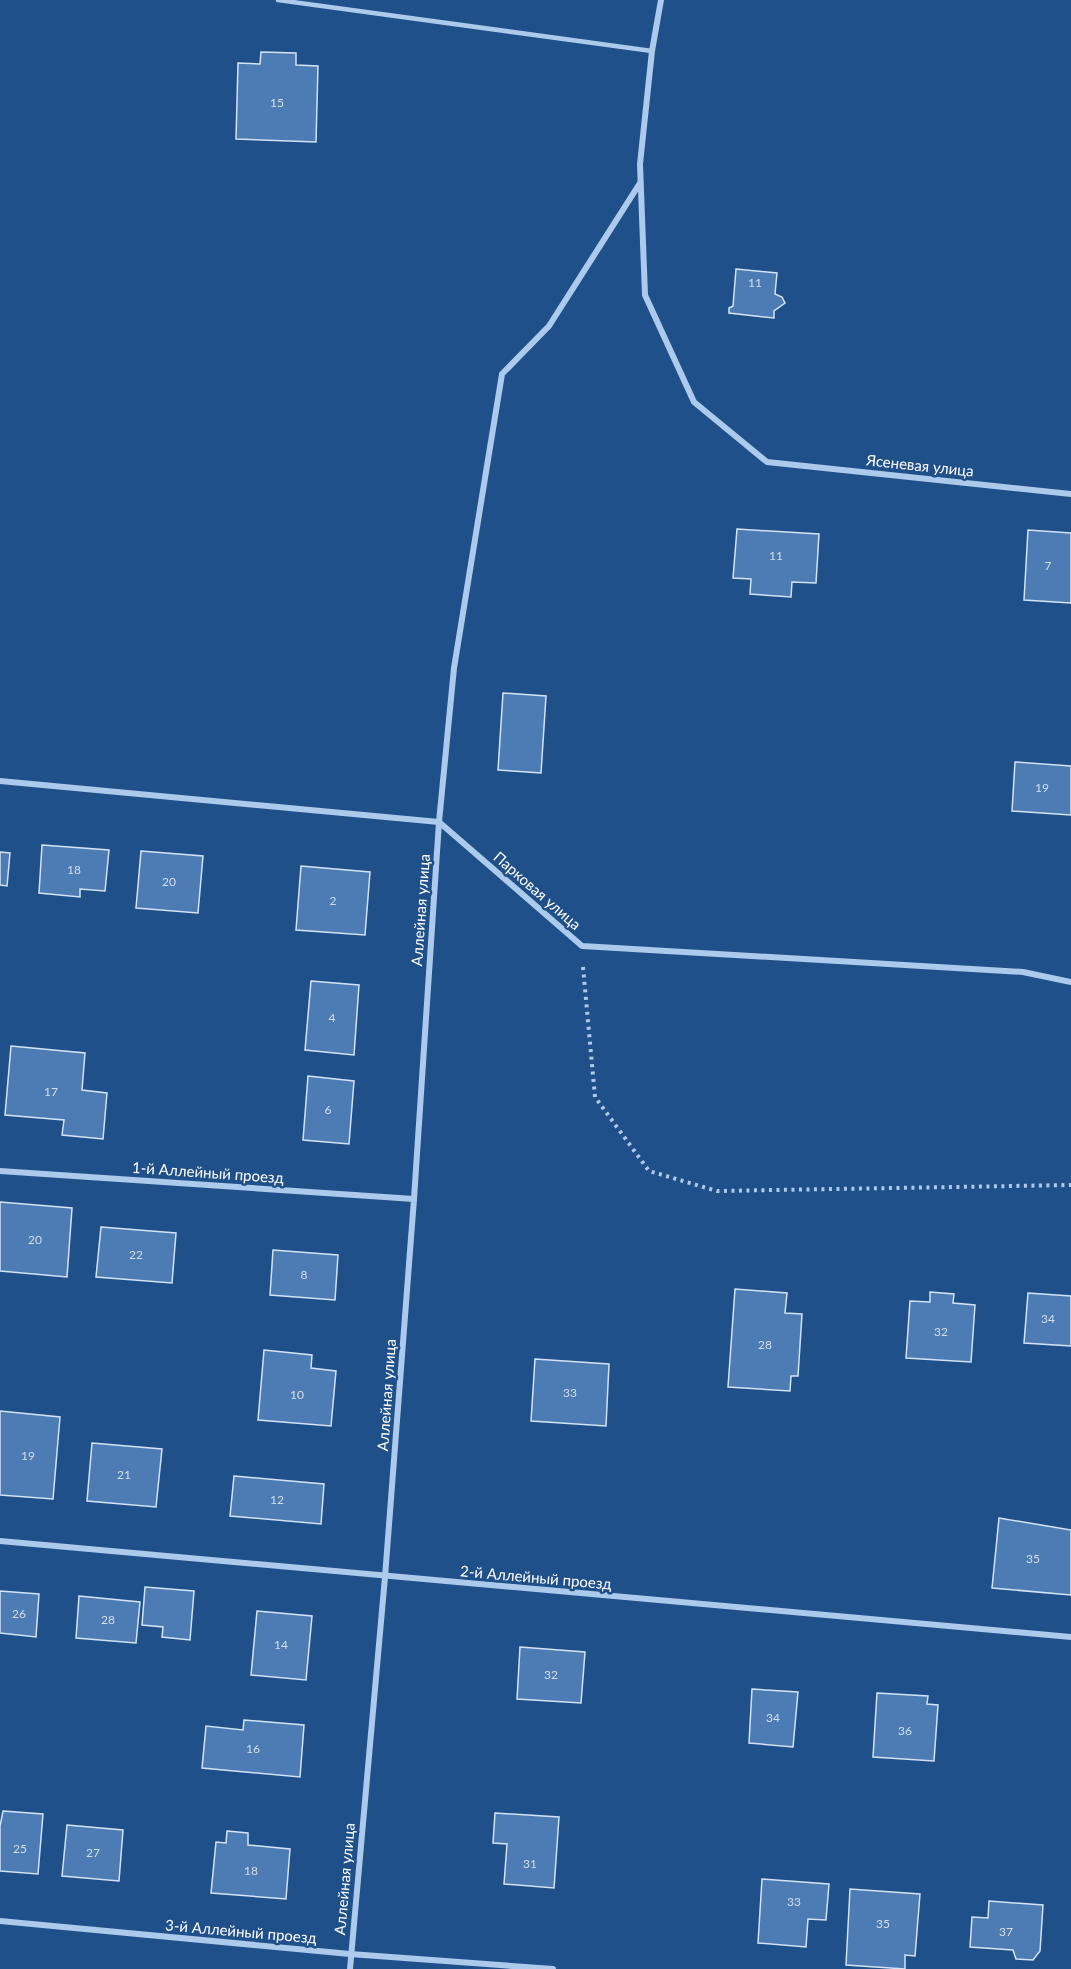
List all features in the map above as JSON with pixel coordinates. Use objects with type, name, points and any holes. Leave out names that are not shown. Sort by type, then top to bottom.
[{"type":"street","points":[[640,183],[652,51],[661,0]]},
{"type":"street","name":"Ясеневая улица","points":[[640,183],[645,294],[659,327],[694,402],[767,462],[1071,494]]},
{"type":"street","name":"Аллейная улица","points":[[350,1969],[385,1577],[414,1199],[439,822],[454,668],[502,374],[549,326],[640,183]]},
{"type":"street","points":[[0,781],[439,822]]},
{"type":"street","name":"Парковая улица","points":[[439,822],[582,946],[1023,972],[1071,982]]},
{"type":"street","name":"1-й Аллейный проезд","points":[[0,1171],[414,1199]]},
{"type":"street","name":"2-й Аллейный проезд","points":[[0,1541],[1071,1637]]},
{"type":"street","name":"3-й Аллейный проезд","points":[[0,1921],[350,1954],[553,1969]]},
{"type":"lane","points":[[278,0],[652,51]]},
{"type":"path","points":[[582,946],[596,1097],[649,1171],[717,1191],[1071,1185]]},
{"type":"building","points":[[261,52],[296,53],[296,65],[318,66],[316,142],[236,139],[238,63],[260,64]]},
{"type":"building","points":[[736,269],[777,273],[775,294],[782,297],[785,303],[774,311],[774,318],[729,313],[729,308],[733,306]]},
{"type":"building","points":[[737,529],[819,534],[816,583],[792,582],[791,597],[750,594],[751,579],[733,578]]},
{"type":"building","points":[[1028,530],[1071,533],[1071,603],[1024,600]]},
{"type":"building","points":[[503,693],[546,696],[541,773],[498,770]]},
{"type":"building","points":[[1015,762],[1071,766],[1071,815],[1012,811]]},
{"type":"building","points":[[42,845],[109,850],[105,891],[80,889],[80,897],[39,893]]},
{"type":"building","points":[[141,851],[203,856],[198,913],[136,908]]},
{"type":"building","points":[[0,852],[10,853],[7,886],[0,885]]},
{"type":"building","points":[[301,866],[370,872],[365,935],[296,930]]},
{"type":"building","points":[[311,981],[359,985],[354,1055],[305,1050]]},
{"type":"building","points":[[11,1046],[85,1053],[82,1090],[107,1093],[103,1139],[62,1135],[64,1120],[5,1115]]},
{"type":"building","points":[[308,1076],[354,1081],[349,1144],[303,1140]]},
{"type":"building","points":[[0,1202],[72,1208],[67,1277],[0,1271]]},
{"type":"building","points":[[101,1227],[176,1233],[172,1283],[96,1277]]},
{"type":"building","points":[[273,1250],[338,1255],[335,1300],[270,1295]]},
{"type":"building","points":[[735,1289],[787,1293],[785,1313],[802,1314],[798,1376],[791,1376],[790,1391],[728,1387]]},
{"type":"building","points":[[930,1292],[954,1294],[953,1303],[975,1305],[971,1362],[906,1358],[910,1301],[930,1302]]},
{"type":"building","points":[[1028,1293],[1071,1296],[1071,1346],[1024,1343]]},
{"type":"building","points":[[264,1350],[312,1355],[311,1368],[336,1371],[331,1426],[258,1420]]},
{"type":"building","points":[[535,1359],[609,1364],[606,1426],[531,1421]]},
{"type":"building","points":[[0,1411],[60,1417],[53,1499],[0,1495]]},
{"type":"building","points":[[92,1443],[162,1449],[156,1507],[87,1501]]},
{"type":"building","points":[[234,1476],[324,1484],[321,1524],[230,1516]]},
{"type":"building","points":[[999,1518],[1071,1530],[1071,1595],[992,1588]]},
{"type":"building","points":[[145,1587],[194,1591],[190,1640],[162,1637],[163,1627],[142,1625]]},
{"type":"building","points":[[0,1591],[39,1594],[36,1637],[0,1633]]},
{"type":"building","points":[[79,1596],[140,1602],[136,1643],[76,1638]]},
{"type":"building","points":[[257,1611],[312,1616],[306,1680],[251,1675]]},
{"type":"building","points":[[520,1647],[585,1652],[581,1703],[517,1699]]},
{"type":"building","points":[[752,1689],[798,1692],[793,1747],[749,1743]]},
{"type":"building","points":[[877,1693],[928,1696],[927,1704],[938,1705],[934,1761],[873,1757]]},
{"type":"building","points":[[244,1720],[304,1725],[300,1777],[202,1768],[206,1726],[243,1730]]},
{"type":"building","points":[[3,1811],[43,1814],[38,1874],[0,1871],[0,1826]]},
{"type":"building","points":[[495,1813],[559,1817],[554,1888],[504,1884],[507,1844],[493,1843]]},
{"type":"building","points":[[67,1825],[123,1830],[119,1881],[62,1876]]},
{"type":"building","points":[[227,1831],[248,1833],[248,1845],[290,1849],[286,1899],[211,1893],[216,1842],[226,1843]]},
{"type":"building","points":[[762,1879],[829,1884],[826,1920],[808,1919],[806,1947],[758,1943]]},
{"type":"building","points":[[850,1889],[920,1894],[915,1956],[905,1955],[905,1969],[846,1965]]},
{"type":"building","points":[[989,1901],[1043,1905],[1040,1951],[1033,1960],[1016,1959],[1013,1950],[970,1947],[972,1917],[988,1918]]}]
